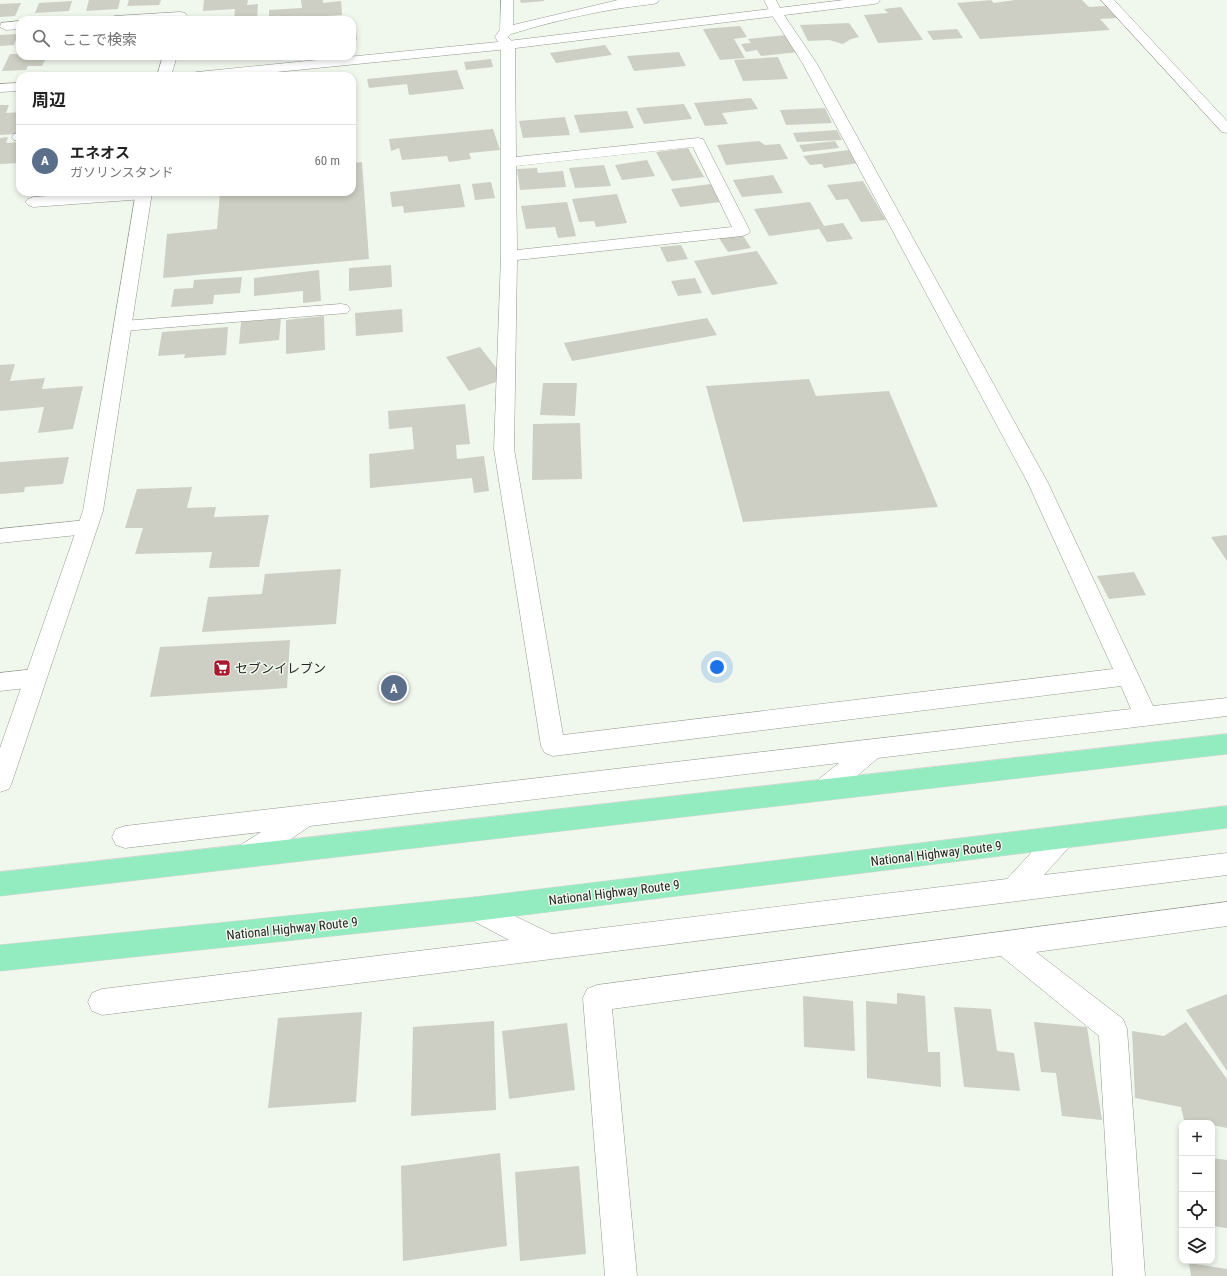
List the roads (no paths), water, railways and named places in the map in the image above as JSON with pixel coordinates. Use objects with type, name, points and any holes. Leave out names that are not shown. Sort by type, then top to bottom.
[{"type":"highway","points":[[0,884],[1227,744]]},
{"type":"highway","name":"National Highway Route 9","points":[[0,958],[476,909],[1227,817]]},
{"type":"street","points":[[507,0],[509,256],[504,449],[553,746],[1128,676]]},
{"type":"street","points":[[507,38],[541,20],[618,4],[653,0]]},
{"type":"street","points":[[356,57],[773,6],[874,0]]},
{"type":"street","points":[[1107,0],[1227,129]]},
{"type":"street","points":[[773,6],[810,64],[1034,476],[1146,716]]},
{"type":"street","points":[[160,16],[182,14]]},
{"type":"street","points":[[6,26],[16,25]]},
{"type":"street","points":[[165,72],[169,60]]},
{"type":"street","points":[[230,72],[328,60]]},
{"type":"street","points":[[0,88],[16,87]]},
{"type":"street","points":[[508,162],[698,142],[742,231],[509,256]]},
{"type":"street","points":[[33,202],[107,196]]},
{"type":"street","points":[[0,782],[93,511],[144,196]]},
{"type":"street","points":[[123,326],[341,309]]},
{"type":"street","points":[[0,536],[87,527]]},
{"type":"street","points":[[0,682],[36,678]]},
{"type":"street","points":[[125,837],[1227,707]]},
{"type":"street","points":[[823,790],[873,748]]},
{"type":"street","points":[[245,856],[306,815]]},
{"type":"street","points":[[1014,890],[1061,838]]},
{"type":"street","points":[[102,1002],[1014,890],[1225,867]]},
{"type":"street","points":[[476,909],[550,947]]},
{"type":"street","points":[[621,1276],[597,998],[1227,914]]},
{"type":"street","points":[[1006,944],[1112,1030],[1129,1276]]},
{"type":"place","name":"セブンイレブン","points":[[222,668]]},
{"type":"place","name":"エネオス","points":[[394,688]]}]
